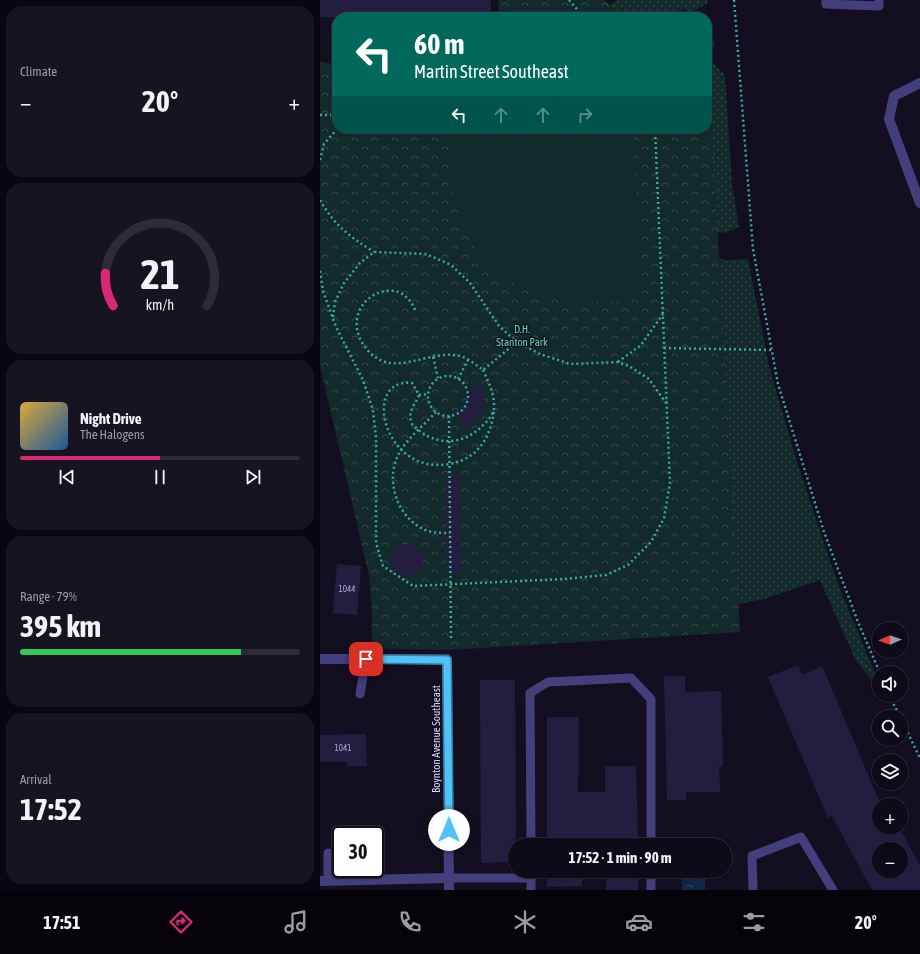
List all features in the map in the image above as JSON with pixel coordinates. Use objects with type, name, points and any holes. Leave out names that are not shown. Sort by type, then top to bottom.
[{"type":"street","points":[[920,83],[894,96],[889,119],[920,203]]},
{"type":"street","points":[[320,659],[366,659]]},
{"type":"street","name":"Boynton Avenue Southeast","points":[[366,659],[447,660],[449,890]]},
{"type":"street","points":[[324,881],[449,878]]},
{"type":"lane","points":[[826,0],[826,4],[879,6],[879,0]]},
{"type":"lane","points":[[360,694],[366,659]]},
{"type":"lane","points":[[531,838],[530,693],[548,682],[631,678],[651,699],[651,838]]},
{"type":"lane","points":[[753,890],[752,856],[801,837],[833,890]]},
{"type":"lane","points":[[324,881],[328,853]]},
{"type":"lane","points":[[449,878],[508,875]]},
{"type":"lane","points":[[531,878],[531,890]]},
{"type":"lane","points":[[651,878],[651,890]]},
{"type":"path","points":[[569,0],[580,12]]},
{"type":"path","points":[[734,0],[753,249],[772,350],[784,404],[824,532],[858,622],[877,666]]},
{"type":"path","points":[[320,115],[332,115]]},
{"type":"path","points":[[320,160],[324,144],[333,134]]},
{"type":"path","points":[[320,271],[323,291],[333,317],[363,380],[373,410],[376,438],[376,543],[383,566],[413,586],[451,586],[606,575],[628,565],[651,542],[664,518],[670,483],[664,348],[664,312],[655,134]]},
{"type":"path","points":[[320,200],[330,218],[356,241],[374,252],[426,254],[451,265],[470,283],[499,326],[517,342],[540,354],[570,364],[617,362],[629,366],[649,379],[666,404]]},
{"type":"path","points":[[333,317],[335,302],[344,283],[360,263],[374,252]]},
{"type":"path","points":[[414,310],[411,302],[399,294],[382,290],[369,297],[361,307],[358,319],[358,331],[363,344],[372,355],[381,361],[392,364],[414,362],[439,355],[460,356],[483,370],[493,394],[494,410],[492,424],[487,439],[466,458],[450,465],[427,464],[401,450],[392,440],[386,427],[383,409],[386,396],[393,386],[404,382],[412,383],[419,395]]},
{"type":"path","points":[[617,362],[641,345],[664,312]]},
{"type":"path","points":[[483,370],[517,342]]},
{"type":"path","points":[[664,348],[772,350]]},
{"type":"path","points":[[433,357],[438,378]]},
{"type":"path","points":[[458,379],[468,360]]},
{"type":"path","points":[[450,376],[458,379],[466,386],[468,399],[462,410],[449,416],[436,412],[431,407],[428,394],[429,388],[438,378],[450,376]]},
{"type":"path","points":[[419,395],[428,394]]},
{"type":"path","points":[[419,395],[410,415],[411,422],[419,431],[434,440],[449,442],[465,439],[477,433],[494,410]]},
{"type":"path","points":[[436,412],[401,450],[393,466],[393,484],[398,504],[405,515],[424,529],[450,533]]},
{"type":"path","points":[[449,416],[451,639]]},
{"type":"path","points":[[908,734],[920,758]]},
{"type":"green space","points":[[498,0],[604,0],[620,12],[499,12]]},
{"type":"green space","points":[[604,0],[609,6],[617,0],[708,0],[707,4],[698,8],[694,12],[688,12],[684,9],[677,12],[593,12]]},
{"type":"green space","points":[[712,36],[715,46],[712,48]]},
{"type":"green space","name":"D.H. Stanton Park","points":[[320,61],[332,64],[332,134],[712,134],[712,131],[740,632],[450,650],[372,648],[372,611],[369,575],[320,366]]},
{"type":"green space","points":[[712,61],[725,75],[732,184],[739,227],[725,233],[706,230],[714,258],[727,260],[748,259],[770,370],[798,465],[838,584],[872,666],[872,680],[856,661],[820,580],[764,599],[641,623],[706,134],[712,134]]},
{"type":"green space","points":[[450,134],[633,134],[642,300],[570,302],[531,292],[492,271],[467,236],[453,197]]},
{"type":"water","points":[[682,878],[705,878],[705,890],[682,890]]},
{"type":"building","points":[[320,0],[491,0],[491,12],[332,12],[332,17],[320,17]]},
{"type":"building","points":[[484,385],[484,400],[480,414],[467,429],[458,415],[467,404],[468,390]]},
{"type":"building","points":[[446,475],[460,475],[461,573],[447,573]]},
{"type":"building","points":[[407,544],[413,545],[420,551],[423,560],[422,566],[416,573],[407,576],[401,575],[394,569],[391,560],[392,554],[398,547]]},
{"type":"building","points":[[337,564],[361,566],[357,615],[333,613]]},
{"type":"building","points":[[798,665],[802,675],[822,666],[872,784],[872,790],[875,790],[878,798],[872,798],[872,834],[903,834],[907,842],[872,842],[872,878],[908,878],[908,844],[920,866],[920,890],[872,890],[832,816],[828,818],[768,677]]},
{"type":"building","points":[[664,676],[685,676],[685,692],[721,691],[723,767],[719,767],[720,792],[686,792],[686,800],[667,800]]},
{"type":"building","points":[[480,680],[515,680],[516,838],[508,838],[508,862],[481,863]]},
{"type":"building","points":[[547,717],[579,717],[578,792],[605,792],[605,766],[636,766],[638,838],[547,838]]},
{"type":"building","points":[[366,734],[367,766],[347,766],[347,762],[320,762],[320,735]]},
{"type":"building","points":[[547,878],[582,878],[582,886],[547,887]]},
{"type":"building","points":[[606,878],[638,878],[638,890],[606,890]]},
{"type":"route","points":[[366,659],[447,660],[449,830]]}]
